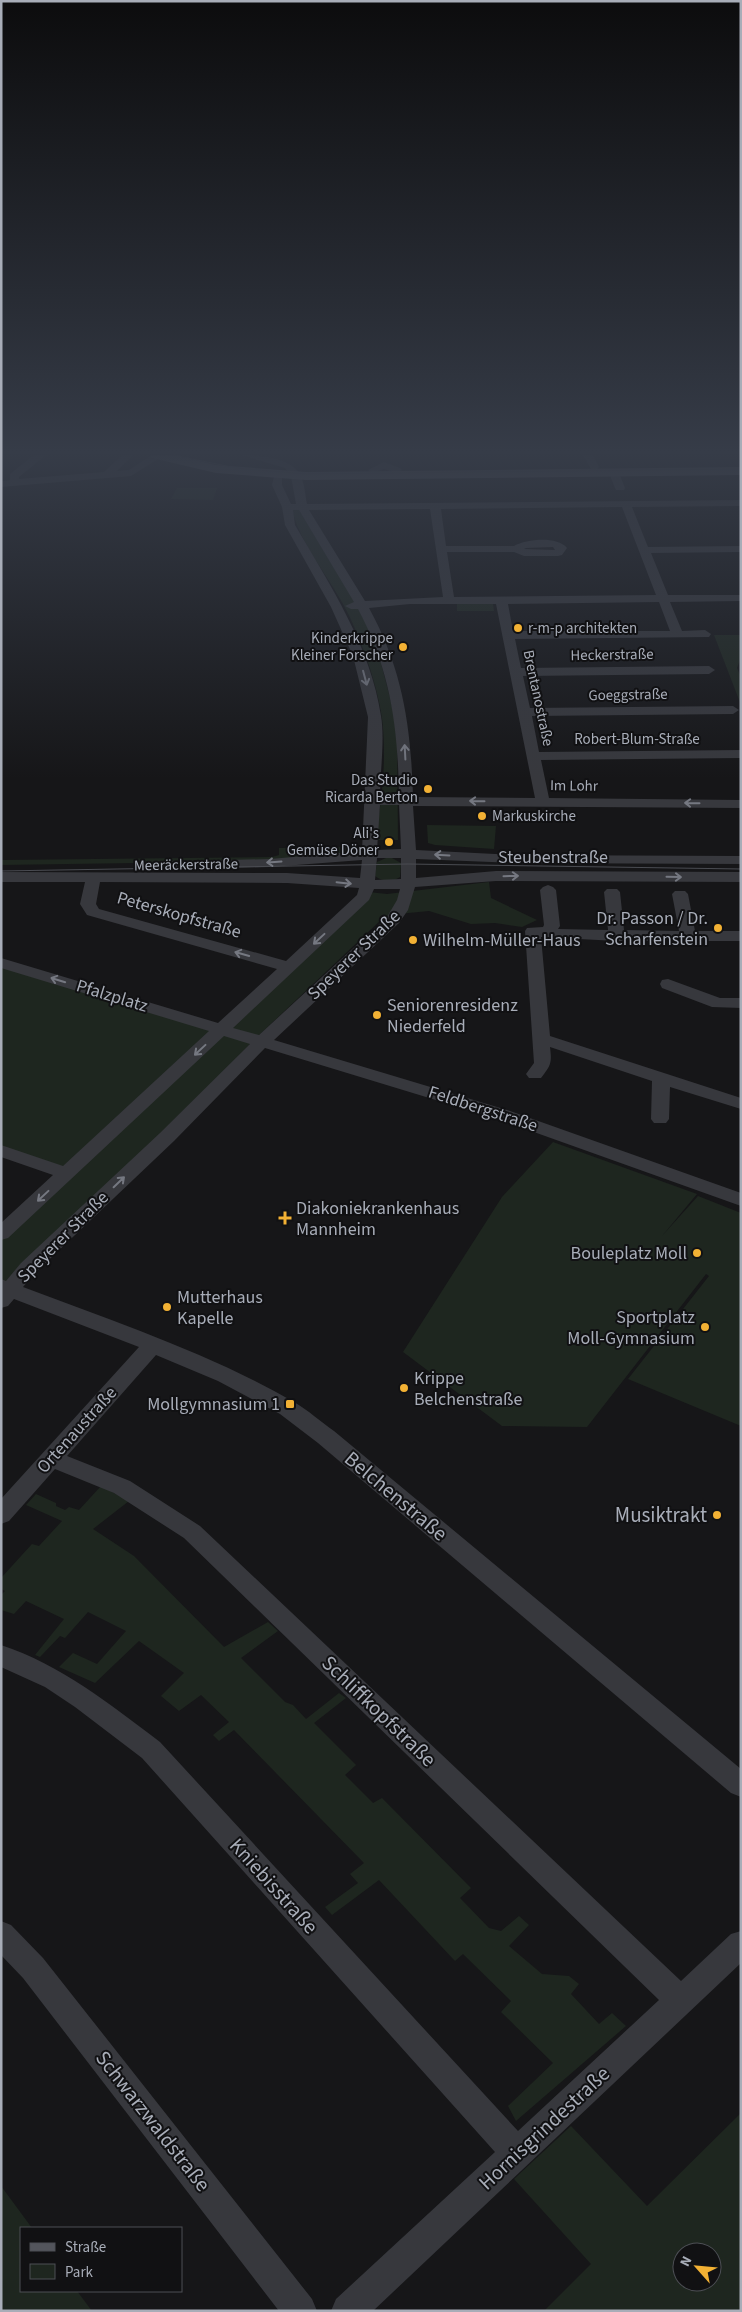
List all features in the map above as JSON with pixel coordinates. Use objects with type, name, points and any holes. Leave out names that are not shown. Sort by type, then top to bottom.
[{"type":"street","name":"Speyerer Straße","points":[[1,1234],[364,897],[367,885],[374,801],[376,718],[359,656],[337,607],[312,563]]},
{"type":"street","name":"Speyerer Straße","points":[[4,1292],[262,1042],[393,920],[403,907],[408,885],[404,725],[393,677],[380,641],[336,563]]},
{"type":"street","points":[[444,563],[449,600]]},
{"type":"street","points":[[649,563],[676,634]]},
{"type":"street","points":[[337,607],[449,600],[741,598]]},
{"type":"street","name":"Brentanostraße","points":[[501,600],[543,802]]},
{"type":"street","points":[[508,635],[706,634]]},
{"type":"street","name":"Heckerstraße","points":[[516,672],[709,670]]},
{"type":"street","name":"Goeggstraße","points":[[524,712],[733,710]]},
{"type":"street","name":"Robert-Blum-Straße","points":[[534,756],[741,754]]},
{"type":"street","name":"Im Lohr","points":[[374,801],[741,804]]},
{"type":"street","name":"Steubenstraße","points":[[370,854],[408,853],[516,858],[741,860]]},
{"type":"street","name":"Meeräckerstraße","points":[[1,867],[270,863],[370,854]]},
{"type":"street","points":[[629,876],[621,868],[632,859]]},
{"type":"street","points":[[189,878],[205,872],[206,864]]},
{"type":"street","name":"Steubenstraße","points":[[367,885],[408,885],[478,876],[741,878]]},
{"type":"street","name":"Meeräckerstraße","points":[[1,877],[286,878],[367,885]]},
{"type":"street","name":"Peterskopfstraße","points":[[92,878],[88,904],[93,912],[289,967]]},
{"type":"street","points":[[547,932],[552,926],[548,890]]},
{"type":"street","points":[[612,892],[617,936]]},
{"type":"street","points":[[680,894],[688,936]]},
{"type":"street","points":[[535,1074],[543,1063],[533,931],[617,936],[741,936]]},
{"type":"street","name":"Pfalzplatz","points":[[1,963],[222,1030]]},
{"type":"street","points":[[668,984],[718,1003],[741,1004]]},
{"type":"street","name":"Feldbergstraße","points":[[222,1030],[501,1114],[741,1200]]},
{"type":"street","points":[[542,1039],[741,1104]]},
{"type":"street","points":[[660,1120],[661,1077]]},
{"type":"street","points":[[1,1151],[67,1174]]},
{"type":"street","name":"Belchenstraße","points":[[4,1292],[153,1345],[264,1394],[302,1418],[741,1785]]},
{"type":"street","name":"Ortenaustraße","points":[[1,1515],[153,1345]]},
{"type":"street","name":"Schliffkopfstraße","points":[[52,1459],[122,1487],[192,1532],[681,2001]]},
{"type":"street","name":"Kniebisstraße","points":[[1,1655],[54,1680],[84,1699],[151,1750],[517,2153]]},
{"type":"street","name":"Schwarzwaldstraße","points":[[1,1934],[33,1968],[300,2311]]},
{"type":"street","name":"Hornisgrindestraße","points":[[348,2311],[741,1944]]},
{"type":"green space","points":[[318,563],[331,563],[356,604],[376,644],[397,725],[398,840],[375,840],[382,794],[384,764],[380,704],[361,644],[336,592]]},
{"type":"green space","points":[[457,604],[493,604],[494,611],[457,611]]},
{"type":"green space","points":[[714,635],[741,635],[741,657],[737,668],[741,677],[741,705]]},
{"type":"green space","points":[[427,825],[496,826],[494,849],[428,843]]},
{"type":"green space","points":[[353,847],[355,852],[269,861],[1,865],[1,860],[272,857],[279,855],[279,848]]},
{"type":"green space","points":[[386,858],[392,858],[401,863],[400,877],[388,881],[375,876],[377,862]]},
{"type":"green space","points":[[489,882],[491,898],[537,920],[522,927],[495,923],[471,924],[429,911],[398,914],[383,918],[257,1037],[1,1301],[1,1234],[67,1174],[1,1151],[1,965],[215,1030],[368,892],[387,894]]},
{"type":"green space","points":[[553,1142],[697,1194],[662,1236],[698,1196],[741,1213],[741,1426],[628,1379],[709,1276],[706,1274],[587,1427],[502,1426],[403,1352],[502,1197]]},
{"type":"green space","points":[[101,1486],[129,1501],[93,1529],[134,1556],[224,1647],[268,1622],[278,1631],[241,1658],[285,1702],[293,1705],[306,1719],[339,1693],[346,1698],[314,1723],[356,1765],[345,1775],[373,1803],[382,1798],[471,1888],[460,1898],[489,1928],[501,1931],[519,1916],[529,1925],[509,1946],[542,1974],[569,1976],[579,1984],[571,1994],[599,2024],[612,2013],[626,2026],[516,2121],[508,2106],[553,2063],[501,2012],[511,2001],[463,1954],[455,1961],[379,1880],[332,1915],[325,1907],[358,1883],[350,1874],[364,1863],[234,1730],[219,1741],[213,1735],[229,1722],[201,1695],[179,1711],[161,1696],[184,1673],[139,1641],[95,1683],[59,1667],[73,1653],[97,1664],[126,1631],[88,1612],[65,1638],[60,1636],[40,1657],[35,1655],[64,1619],[26,1601],[14,1614],[1,1610],[1,1595],[5,1591],[1,1589],[1,1578],[32,1544],[39,1546],[62,1521],[26,1505],[36,1494],[56,1503],[56,1506],[65,1510],[69,1507],[79,1510]]},
{"type":"green space","points":[[741,2113],[741,2311],[544,2311],[591,2264],[514,2179],[571,2126],[647,2206]]},
{"type":"green space","points":[[1,2186],[31,2227],[20,2227],[20,2292],[78,2292],[92,2311],[1,2311]]},
{"type":"tram line","points":[[1,871],[408,864],[741,869]]},
{"type":"place","name":"r-m-p architekten","points":[[518,628]]},
{"type":"place","name":"Kinderkrippe Kleiner Forscher","points":[[403,647]]},
{"type":"place","name":"Das Studio Ricarda Berton","points":[[428,789]]},
{"type":"place","name":"Markuskirche","points":[[482,816]]},
{"type":"place","name":"Ali's Gemüse Döner","points":[[389,842]]},
{"type":"place","name":"Dr. Passon / Dr. Scharfenstein","points":[[718,928]]},
{"type":"place","name":"Wilhelm-Müller-Haus","points":[[413,940]]},
{"type":"place","name":"Seniorenresidenz Niederfeld","points":[[377,1015]]},
{"type":"place","name":"Diakoniekrankenhaus Mannheim","points":[[285,1218]]},
{"type":"place","name":"Bouleplatz Moll","points":[[697,1253]]},
{"type":"place","name":"Mutterhaus Kapelle","points":[[167,1307]]},
{"type":"place","name":"Sportplatz Moll-Gymnasium","points":[[705,1327]]},
{"type":"place","name":"Krippe Belchenstraße","points":[[404,1388]]},
{"type":"place","name":"Mollgymnasium 1","points":[[290,1404]]},
{"type":"place","name":"Musiktrakt","points":[[717,1515]]}]
